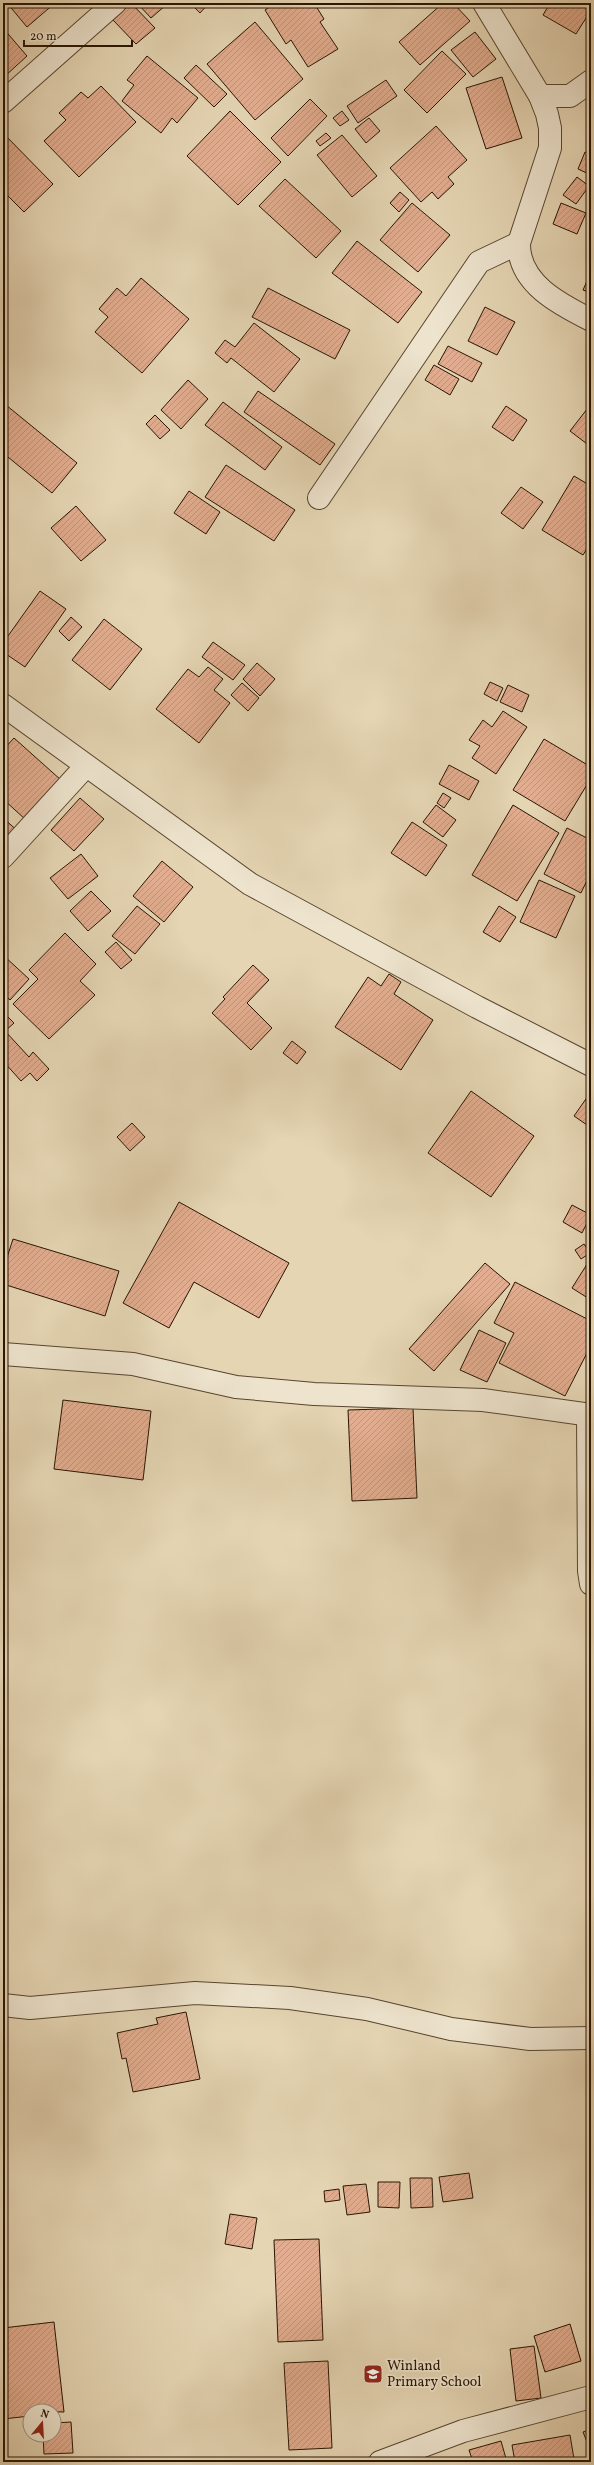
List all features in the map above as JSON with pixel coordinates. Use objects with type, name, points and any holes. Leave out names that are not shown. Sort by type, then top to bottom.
[{"type":"street","points":[[3,102],[115,3]]},
{"type":"street","points":[[484,3],[540,96],[547,114],[550,148],[519,243],[519,253],[525,272],[532,282],[566,308],[591,320]]},
{"type":"street","points":[[540,96],[570,96],[591,81]]},
{"type":"street","points":[[318,498],[478,262],[519,243]]},
{"type":"street","points":[[3,705],[250,884],[477,1007],[591,1065]]},
{"type":"street","points":[[3,857],[86,766]]},
{"type":"street","points":[[3,1354],[134,1364],[236,1387],[314,1394],[483,1400],[589,1416],[589,1571],[591,1584]]},
{"type":"street","points":[[3,2005],[30,2008],[195,1993],[282,1997],[367,2009],[451,2029],[530,2039],[591,2038]]},
{"type":"street","points":[[380,2462],[463,2431],[591,2397]]},
{"type":"building","points":[[7,3],[55,3],[27,27]]},
{"type":"building","points":[[131,3],[155,28],[136,44],[113,20]]},
{"type":"building","points":[[137,3],[164,3],[166,5],[151,18]]},
{"type":"building","points":[[190,3],[209,3],[200,13]]},
{"type":"building","points":[[275,3],[314,3],[324,19],[320,22],[338,49],[308,67],[291,40],[286,44],[265,10]]},
{"type":"building","points":[[443,3],[453,3],[470,21],[420,65],[399,42]]},
{"type":"building","points":[[550,3],[591,3],[591,10],[576,34],[543,15]]},
{"type":"building","points":[[255,22],[303,79],[255,120],[207,64]]},
{"type":"building","points":[[3,28],[27,56],[4,77],[3,76]]},
{"type":"building","points":[[475,32],[496,59],[473,77],[451,50]]},
{"type":"building","points":[[442,51],[466,74],[427,113],[404,90]]},
{"type":"building","points":[[147,56],[198,98],[177,123],[172,118],[161,133],[122,101],[134,85],[127,80]]},
{"type":"building","points":[[196,65],[227,94],[214,107],[184,78]]},
{"type":"building","points":[[502,77],[522,138],[486,149],[466,88]]},
{"type":"building","points":[[386,80],[397,96],[358,123],[347,106]]},
{"type":"building","points":[[101,86],[136,122],[79,177],[44,141],[66,120],[59,113],[81,92],[88,98]]},
{"type":"building","points":[[310,99],[327,116],[288,156],[271,138]]},
{"type":"building","points":[[230,111],[281,162],[238,205],[187,156]]},
{"type":"building","points":[[342,111],[349,120],[340,126],[333,118]]},
{"type":"building","points":[[369,118],[380,131],[366,143],[355,129]]},
{"type":"building","points":[[436,126],[467,160],[448,177],[454,184],[438,199],[432,192],[421,202],[390,168]]},
{"type":"building","points":[[3,133],[53,184],[24,212],[8,196],[3,202]]},
{"type":"building","points":[[326,133],[331,138],[320,146],[316,141]]},
{"type":"building","points":[[342,135],[377,176],[352,197],[317,155]]},
{"type":"building","points":[[585,152],[591,154],[591,175],[578,169]]},
{"type":"building","points":[[577,177],[589,186],[576,204],[563,195]]},
{"type":"building","points":[[285,179],[341,231],[316,258],[259,206]]},
{"type":"building","points":[[400,192],[409,200],[399,212],[390,203]]},
{"type":"building","points":[[412,203],[450,235],[418,272],[380,240]]},
{"type":"building","points":[[561,203],[586,213],[577,234],[553,224]]},
{"type":"building","points":[[357,241],[422,292],[398,323],[332,273]]},
{"type":"building","points":[[591,272],[591,293],[583,290]]},
{"type":"building","points":[[141,278],[189,319],[142,373],[95,332],[108,317],[99,309],[117,288],[126,296]]},
{"type":"building","points":[[268,288],[350,330],[335,359],[252,317]]},
{"type":"building","points":[[485,307],[515,322],[497,355],[468,341]]},
{"type":"building","points":[[254,323],[300,359],[274,392],[231,358],[227,363],[215,353],[225,340],[235,347]]},
{"type":"building","points":[[448,346],[482,363],[472,382],[438,364]]},
{"type":"building","points":[[434,365],[459,379],[450,395],[425,380]]},
{"type":"building","points":[[188,380],[208,399],[181,429],[161,410]]},
{"type":"building","points":[[258,391],[335,444],[320,465],[244,412]]},
{"type":"building","points":[[223,402],[282,447],[265,470],[205,425]]},
{"type":"building","points":[[591,404],[591,447],[570,431]]},
{"type":"building","points":[[6,405],[77,463],[52,493],[3,453],[3,408]]},
{"type":"building","points":[[506,406],[527,420],[513,441],[492,427]]},
{"type":"building","points":[[155,415],[170,430],[160,439],[146,424]]},
{"type":"building","points":[[226,465],[295,510],[274,541],[205,497]]},
{"type":"building","points":[[574,476],[591,486],[591,542],[583,555],[542,530]]},
{"type":"building","points":[[521,487],[543,502],[523,529],[501,513]]},
{"type":"building","points":[[189,491],[220,512],[206,534],[174,513]]},
{"type":"building","points":[[76,506],[106,540],[81,561],[51,528]]},
{"type":"building","points":[[40,591],[66,609],[25,667],[3,652],[3,643]]},
{"type":"building","points":[[71,617],[82,627],[69,641],[59,631]]},
{"type":"building","points":[[104,619],[142,649],[110,690],[72,660]]},
{"type":"building","points":[[213,642],[245,665],[233,680],[202,657]]},
{"type":"building","points":[[257,663],[275,679],[260,696],[243,679]]},
{"type":"building","points":[[208,667],[223,679],[214,690],[230,703],[199,743],[156,709],[188,669],[199,677]]},
{"type":"building","points":[[490,682],[503,688],[497,701],[484,694]]},
{"type":"building","points":[[242,683],[259,698],[248,711],[231,695]]},
{"type":"building","points":[[508,685],[529,695],[522,712],[500,702]]},
{"type":"building","points":[[503,711],[527,727],[496,774],[472,758],[480,746],[469,740],[483,720],[492,727]]},
{"type":"building","points":[[14,738],[61,780],[26,820],[3,799],[3,750]]},
{"type":"building","points":[[544,739],[591,767],[591,778],[565,821],[513,790]]},
{"type":"building","points":[[449,765],[479,781],[469,800],[439,784]]},
{"type":"building","points":[[443,793],[451,798],[444,808],[437,803]]},
{"type":"building","points":[[80,798],[104,819],[74,851],[51,830]]},
{"type":"building","points":[[436,805],[456,820],[443,837],[423,822]]},
{"type":"building","points":[[513,805],[559,833],[517,901],[472,875]]},
{"type":"building","points":[[3,818],[19,832],[3,850]]},
{"type":"building","points":[[412,822],[447,845],[426,876],[391,853]]},
{"type":"building","points":[[567,828],[591,840],[591,872],[581,893],[544,874]]},
{"type":"building","points":[[81,854],[98,876],[68,899],[50,878]]},
{"type":"building","points":[[162,861],[193,887],[164,922],[133,896]]},
{"type":"building","points":[[539,880],[575,896],[556,938],[520,922]]},
{"type":"building","points":[[91,891],[111,911],[88,931],[70,911]]},
{"type":"building","points":[[137,906],[160,924],[135,954],[112,936]]},
{"type":"building","points":[[499,906],[516,917],[500,942],[483,932]]},
{"type":"building","points":[[65,933],[96,964],[80,981],[95,995],[49,1039],[13,1004],[38,979],[29,970]]},
{"type":"building","points":[[116,942],[132,960],[121,969],[105,952]]},
{"type":"building","points":[[3,955],[29,979],[10,1000],[3,993]]},
{"type":"building","points":[[253,965],[269,980],[247,1003],[272,1028],[251,1050],[212,1013],[225,999],[223,997]]},
{"type":"building","points":[[389,974],[401,982],[394,994],[433,1020],[401,1070],[335,1027],[368,977],[381,986]]},
{"type":"building","points":[[4,1013],[14,1023],[5,1031],[29,1057],[33,1052],[49,1069],[37,1081],[30,1073],[21,1081],[3,1061]]},
{"type":"building","points":[[292,1041],[306,1052],[297,1064],[283,1053]]},
{"type":"building","points":[[471,1091],[534,1136],[491,1197],[428,1153]]},
{"type":"building","points":[[588,1096],[591,1098],[591,1120],[587,1125],[574,1116]]},
{"type":"building","points":[[132,1123],[145,1137],[130,1151],[117,1137]]},
{"type":"building","points":[[591,1135],[591,1147],[586,1143]]},
{"type":"building","points":[[179,1202],[289,1263],[259,1318],[194,1282],[169,1328],[123,1303]]},
{"type":"building","points":[[572,1205],[591,1215],[582,1233],[563,1222]]},
{"type":"building","points":[[13,1239],[119,1271],[105,1316],[3,1284],[3,1270]]},
{"type":"building","points":[[584,1244],[590,1253],[581,1259],[575,1250]]},
{"type":"building","points":[[589,1261],[591,1262],[591,1300],[572,1288]]},
{"type":"building","points":[[485,1263],[510,1284],[434,1371],[409,1349]]},
{"type":"building","points":[[515,1282],[591,1321],[591,1353],[588,1351],[565,1396],[499,1363],[514,1333],[494,1323]]},
{"type":"building","points":[[479,1330],[506,1343],[487,1382],[460,1370]]},
{"type":"building","points":[[63,1400],[151,1411],[143,1480],[54,1469]]},
{"type":"building","points":[[413,1408],[417,1498],[352,1501],[348,1410]]},
{"type":"building","points":[[186,2012],[200,2079],[133,2092],[126,2058],[122,2059],[117,2033],[158,2024],[156,2018]]},
{"type":"building","points":[[469,2173],[473,2198],[443,2202],[439,2177]]},
{"type":"building","points":[[410,2178],[432,2178],[433,2207],[411,2208]]},
{"type":"building","points":[[378,2182],[400,2182],[399,2208],[378,2207]]},
{"type":"building","points":[[366,2184],[370,2212],[347,2215],[343,2186]]},
{"type":"building","points":[[339,2189],[340,2200],[325,2202],[324,2191]]},
{"type":"building","points":[[230,2214],[257,2218],[252,2249],[225,2244]]},
{"type":"building","points":[[319,2239],[323,2340],[278,2342],[274,2240]]},
{"type":"building","points":[[54,2322],[64,2412],[62,2412],[62,2403],[22,2403],[22,2417],[3,2419],[3,2328]]},
{"type":"building","points":[[570,2324],[581,2361],[545,2372],[534,2336]]},
{"type":"building","points":[[534,2346],[541,2398],[516,2401],[510,2349]]},
{"type":"building","points":[[328,2361],[332,2448],[289,2450],[284,2363]]},
{"type":"building","points":[[71,2422],[73,2453],[44,2454],[43,2443],[62,2443],[62,2423]]},
{"type":"building","points":[[591,2429],[591,2452],[583,2432]]},
{"type":"building","points":[[570,2435],[574,2459],[556,2462],[515,2462],[512,2445]]},
{"type":"building","points":[[501,2441],[507,2462],[473,2462],[469,2450]]},
{"type":"place","name":"Winland Primary School","points":[[373,2374]]}]
